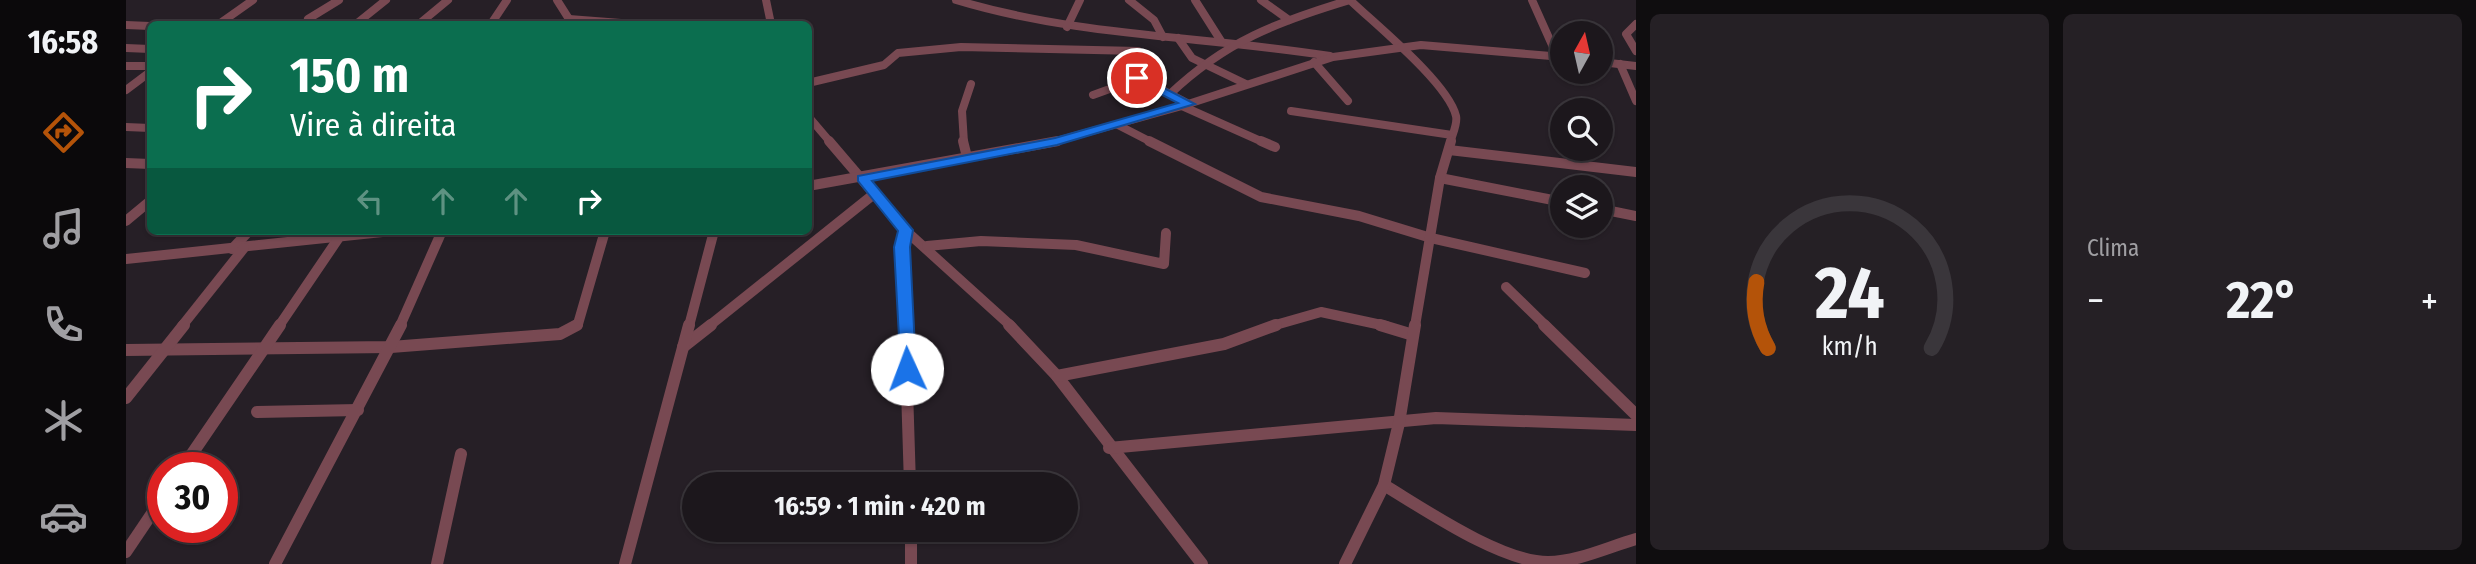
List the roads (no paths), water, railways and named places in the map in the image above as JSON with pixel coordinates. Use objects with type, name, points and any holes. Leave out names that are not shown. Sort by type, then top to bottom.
[{"type":"street","points":[[223,21],[253,0]]},
{"type":"street","points":[[309,19],[339,0]]},
{"type":"street","points":[[360,21],[386,0]]},
{"type":"street","points":[[423,21],[448,0]]},
{"type":"street","points":[[493,21],[507,0]]},
{"type":"street","points":[[558,0],[568,21]]},
{"type":"street","points":[[766,0],[770,21]]},
{"type":"street","points":[[956,0],[1067,27],[1236,41],[1333,57]]},
{"type":"street","points":[[981,7],[991,0]]},
{"type":"street","points":[[1067,27],[1080,0]]},
{"type":"street","points":[[1129,0],[1154,20],[1163,37]]},
{"type":"street","points":[[1195,0],[1221,41]]},
{"type":"street","points":[[1261,0],[1289,20]]},
{"type":"street","points":[[1170,94],[1203,64],[1236,41],[1350,0],[1401,46],[1450,102],[1457,119],[1440,178],[1399,422],[1384,485],[1345,564]]},
{"type":"street","points":[[1532,0],[1550,37]]},
{"type":"street","points":[[126,24],[147,26]]},
{"type":"street","points":[[1636,24],[1626,34],[1636,51]]},
{"type":"street","points":[[1178,38],[1188,55],[1246,84]]},
{"type":"street","points":[[812,185],[1057,141],[1185,105],[1333,57],[1401,46],[1449,46],[1550,56]]},
{"type":"street","points":[[812,82],[884,65],[898,53],[929,50],[961,47],[1138,51]]},
{"type":"street","points":[[126,48],[147,49]]},
{"type":"street","points":[[1314,62],[1348,101]]},
{"type":"street","points":[[1614,63],[1636,66]]},
{"type":"street","points":[[1620,64],[1636,100]]},
{"type":"street","points":[[126,66],[147,66]]},
{"type":"street","points":[[126,90],[147,74]]},
{"type":"street","points":[[1093,95],[1137,78],[1170,94],[1185,105],[1275,147]]},
{"type":"street","points":[[967,157],[961,133],[960,111],[971,84]]},
{"type":"street","points":[[1291,111],[1452,135]]},
{"type":"street","points":[[812,121],[905,230],[927,246],[993,307],[1057,376],[1202,564]]},
{"type":"street","points":[[1118,125],[1252,195],[1359,216],[1431,238],[1585,273]]},
{"type":"street","points":[[126,127],[147,128]]},
{"type":"street","points":[[1449,150],[1636,172]]},
{"type":"street","points":[[126,163],[147,164]]},
{"type":"street","points":[[1440,178],[1550,199]]},
{"type":"street","points":[[683,347],[874,194]]},
{"type":"street","points":[[126,221],[147,204]]},
{"type":"street","points":[[1613,211],[1636,216]]},
{"type":"street","points":[[905,230],[902,247],[910,472]]},
{"type":"street","points":[[927,246],[981,241],[1076,245],[1164,264],[1166,233]]},
{"type":"street","points":[[126,398],[247,235]]},
{"type":"street","points":[[275,564],[391,347],[440,235]]},
{"type":"street","points":[[126,350],[391,347],[560,334],[573,330],[604,235]]},
{"type":"street","points":[[625,564],[713,235]]},
{"type":"street","points":[[126,260],[344,236]]},
{"type":"street","points":[[193,452],[344,236]]},
{"type":"street","points":[[1506,287],[1636,415]]},
{"type":"street","points":[[1057,376],[1224,344],[1286,321],[1321,312],[1349,316],[1413,335]]},
{"type":"street","points":[[257,412],[358,410]]},
{"type":"street","points":[[1110,448],[1436,418],[1636,425]]},
{"type":"street","points":[[437,564],[461,454]]},
{"type":"street","points":[[1384,485],[1451,524],[1504,550],[1531,559],[1546,562],[1636,539]]},
{"type":"street","points":[[126,552],[147,521]]},
{"type":"street","points":[[911,542],[911,564]]}]
